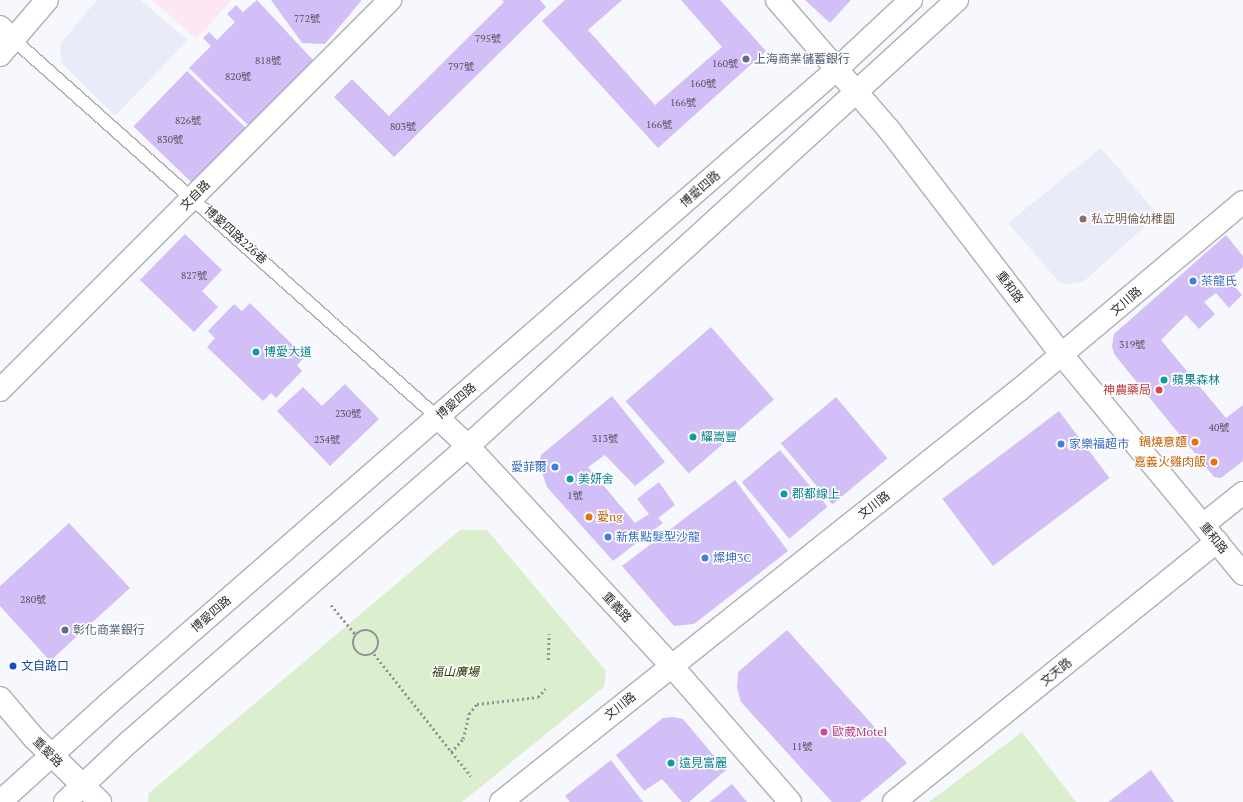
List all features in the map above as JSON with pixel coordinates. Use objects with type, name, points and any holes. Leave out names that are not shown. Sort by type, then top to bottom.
[{"type":"street","points":[[5,41],[47,0]]},
{"type":"street","name":"文自路","points":[[0,390],[390,0]]},
{"type":"street","name":"重和路","points":[[777,0],[838,68],[900,142],[1062,355],[1243,574]]},
{"type":"street","name":"博愛四路","points":[[0,802],[51,754],[838,68],[911,0]]},
{"type":"street","points":[[65,802],[468,446],[858,92],[957,0]]},
{"type":"street","name":"文川路","points":[[501,802],[671,665],[1062,355],[1243,202]]},
{"type":"street","name":"重義路","points":[[437,418],[468,446],[671,665],[790,802]]},
{"type":"street","name":"文天路","points":[[894,802],[1210,533],[1243,493]]},
{"type":"street","name":"重愛路","points":[[0,698],[51,754],[100,802]]},
{"type":"lane","name":"博愛四路226巷","points":[[5,41],[194,197],[437,418]]},
{"type":"path","points":[[331,605],[356,635]]},
{"type":"path","points":[[363,630],[376,634],[380,642],[374,654],[366,656],[358,654],[354,647],[356,635],[363,630]]},
{"type":"path","points":[[548,660],[549,634]]},
{"type":"path","points":[[374,654],[470,776]]},
{"type":"path","points":[[451,752],[463,739],[468,714],[477,704],[538,697],[545,690]]},
{"type":"shaded area","points":[[97,0],[140,0],[188,40],[115,116],[61,62],[60,44]]},
{"type":"shaded area","points":[[152,0],[232,0],[196,39]]},
{"type":"shaded area","name":"私立明倫幼稚園","points":[[1101,148],[1158,215],[1083,282],[1067,284],[1059,282],[1008,223]]},
{"type":"green space","name":"福山廣場","points":[[460,530],[487,530],[606,671],[604,687],[462,802],[148,802],[148,794]]},
{"type":"green space","points":[[1022,732],[1076,802],[929,802]]},
{"type":"building","points":[[257,0],[314,61],[249,126],[189,68],[211,46],[203,38],[209,32],[217,40],[235,22],[227,14],[236,5],[243,12]]},
{"type":"building","points":[[271,0],[362,0],[325,44],[302,43]]},
{"type":"building","points":[[502,0],[540,0],[546,7],[394,157],[334,97],[352,79],[389,116],[504,2]]},
{"type":"building","points":[[565,0],[622,0],[588,30],[655,105],[722,47],[681,0],[720,0],[766,51],[658,148],[542,21]]},
{"type":"building","points":[[805,0],[851,0],[830,23]]},
{"type":"building","points":[[187,71],[247,129],[193,184],[134,126]]},
{"type":"building","points":[[185,234],[222,270],[202,291],[218,307],[194,332],[140,280]]},
{"type":"building","name":"蘋果森林","points":[[1226,235],[1243,256],[1243,267],[1229,280],[1242,295],[1229,308],[1216,293],[1204,302],[1215,314],[1199,329],[1186,315],[1161,340],[1226,418],[1243,405],[1243,461],[1221,478],[1214,477],[1114,354],[1112,346],[1114,334]]},
{"type":"building","name":"博愛大道","points":[[250,303],[305,357],[297,365],[302,371],[276,398],[271,393],[263,401],[207,347],[215,338],[208,331],[234,304],[242,311]]},
{"type":"building","name":"耀嵩豐","points":[[711,327],[774,399],[689,474],[626,401]]},
{"type":"building","name":"博愛大道","points":[[345,384],[379,419],[330,466],[277,411],[303,387],[322,406]]},
{"type":"building","name":"美妍舍","points":[[612,396],[665,462],[635,486],[605,455],[588,467],[635,523],[649,514],[637,499],[659,482],[675,505],[658,518],[663,523],[613,561],[547,487],[539,464],[541,455]]},
{"type":"building","points":[[836,397],[887,458],[832,505],[781,443]]},
{"type":"building","points":[[1059,411],[1110,478],[993,566],[942,499]]},
{"type":"building","name":"郡都線上","points":[[780,450],[828,507],[789,539],[742,482]]},
{"type":"building","name":"燦坤3C","points":[[735,480],[788,551],[694,624],[674,626],[622,566]]},
{"type":"building","points":[[69,523],[130,588],[50,661],[0,606],[0,586]]},
{"type":"building","name":"歐葳Motel","points":[[787,630],[907,763],[860,802],[832,802],[741,702],[737,688],[738,672]]},
{"type":"building","name":"遠見富麗","points":[[673,717],[683,719],[726,770],[689,802],[682,802],[662,779],[644,791],[616,755],[663,718]]},
{"type":"building","points":[[611,760],[643,802],[570,802],[565,796]]},
{"type":"building","points":[[1151,770],[1174,802],[1108,802]]},
{"type":"building","name":"遠見富麗","points":[[732,784],[747,802],[709,802]]},
{"type":"place","name":"上海商業儲蓄銀行","points":[[746,59]]},
{"type":"place","name":"私立明倫幼稚園","points":[[1083,219]]},
{"type":"place","name":"茶龍氏","points":[[1193,281]]},
{"type":"place","name":"博愛大道","points":[[256,352]]},
{"type":"place","name":"蘋果森林","points":[[1164,380]]},
{"type":"place","name":"神農藥局","points":[[1159,390]]},
{"type":"place","name":"耀嵩豐","points":[[693,437]]},
{"type":"place","name":"鍋燒意麵","points":[[1195,442]]},
{"type":"place","name":"家樂福超市","points":[[1061,444]]},
{"type":"place","name":"嘉義火雞肉飯","points":[[1214,462]]},
{"type":"place","name":"愛菲爾","points":[[555,467]]},
{"type":"place","name":"美妍舍","points":[[570,479]]},
{"type":"place","name":"郡都線上","points":[[784,494]]},
{"type":"place","name":"愛ng","points":[[589,517]]},
{"type":"place","name":"新焦點髮型沙龍","points":[[608,537]]},
{"type":"place","name":"燦坤3C","points":[[705,558]]},
{"type":"place","name":"彰化商業銀行","points":[[65,630]]},
{"type":"place","name":"文自路口","points":[[13,666]]},
{"type":"place","name":"歐葳Motel","points":[[824,732]]},
{"type":"place","name":"遠見富麗","points":[[671,763]]}]
